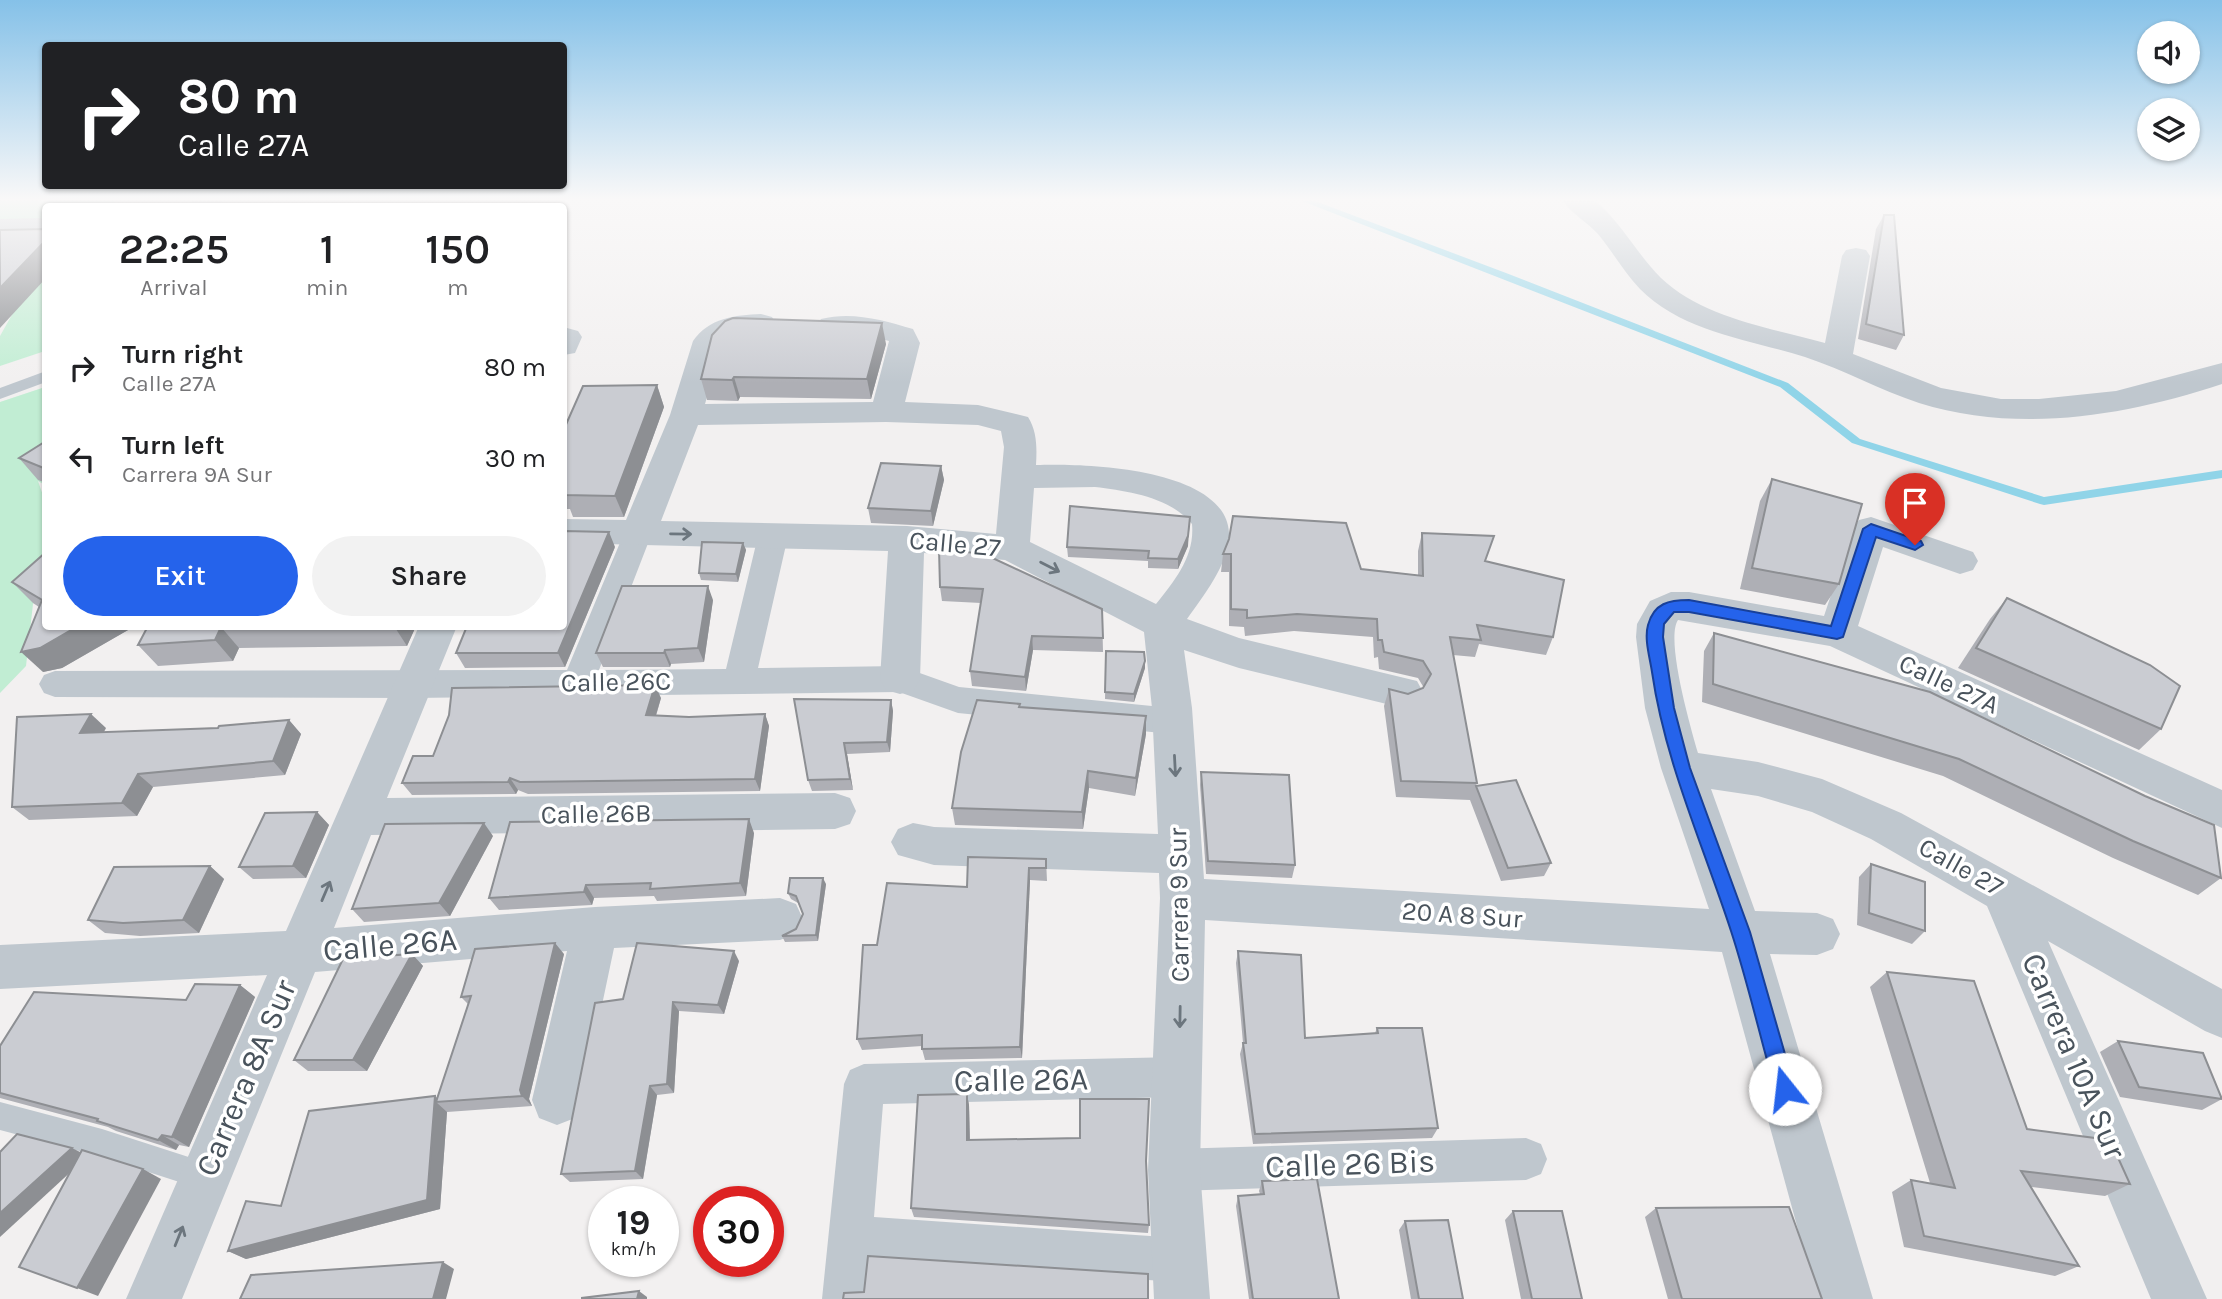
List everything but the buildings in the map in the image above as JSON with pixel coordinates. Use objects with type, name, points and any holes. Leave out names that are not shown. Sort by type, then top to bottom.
[{"type":"street","points":[[1632,262],[1663,293],[1696,312],[1837,358],[1931,396],[1980,408],[2040,409],[2113,401],[2179,388],[2222,373]]},
{"type":"street","points":[[1837,358],[1855,262]]},
{"type":"street","points":[[578,682],[686,415],[708,341],[719,331],[739,324],[795,324],[872,326],[902,335],[905,343],[886,412]]},
{"type":"street","points":[[686,415],[886,412],[978,415],[1016,424],[1020,433],[1019,477],[1012,548]]},
{"type":"street","points":[[1019,477],[1104,476],[1162,489],[1199,508],[1210,525],[1208,551],[1192,583],[1162,624]]},
{"type":"street","points":[[1837,633],[1871,529],[1960,561]]},
{"type":"street","name":"Calle 27","points":[[567,531],[907,539],[1012,548],[1162,624],[1239,653],[1403,692]]},
{"type":"street","points":[[739,680],[773,536]]},
{"type":"street","points":[[900,679],[907,539]]},
{"type":"street","name":"Calle 27A","points":[[1682,768],[1665,708],[1655,637],[1656,624],[1663,611],[1671,606],[1689,606],[1837,633],[2222,810]]},
{"type":"street","name":"Carrera 9 Sur","points":[[1162,624],[1172,721],[1181,876],[1174,1170],[1181,1280]]},
{"type":"street","name":"Carrera 8A Sur","points":[[153,1299],[436,630]]},
{"type":"street","name":"Calle 26C","points":[[55,684],[413,685],[900,679],[958,700],[1172,721]]},
{"type":"street","points":[[1682,768],[1741,932],[1844,1299]]},
{"type":"street","name":"Calle 27","points":[[1682,768],[1758,779],[1822,797],[1886,826],[2222,1015]]},
{"type":"street","name":"Calle 26B","points":[[358,817],[835,811]]},
{"type":"street","points":[[913,842],[1181,876]]},
{"type":"street","name":"20 A 8 Sur","points":[[1181,876],[1741,932]]},
{"type":"street","name":"Carrera 10A Sur","points":[[2003,891],[2179,1299]]},
{"type":"street","name":"Calle 26A","points":[[0,967],[300,952],[595,928],[780,919]]},
{"type":"street","points":[[557,1100],[595,928]]},
{"type":"street","points":[[1741,932],[1818,934]]},
{"type":"street","name":"Calle 26A","points":[[850,1238],[864,1084],[1178,1077]]},
{"type":"street","name":"Calle 26 Bis","points":[[1174,1170],[1526,1159]]},
{"type":"street","points":[[845,1299],[850,1238],[1181,1280]]},
{"type":"lane","points":[[0,394],[42,378]]},
{"type":"lane","points":[[0,1116],[102,1143],[204,1176]]},
{"type":"green space","points":[[42,262],[42,352],[0,366],[0,336]]},
{"type":"green space","points":[[42,388],[42,483],[38,481],[42,492],[42,589],[33,604],[26,666],[0,693],[0,402]]},
{"type":"waterway","points":[[1467,262],[1784,385],[1856,441],[2044,501],[2222,474]]},
{"type":"route","points":[[1785,1089],[1741,932],[1682,768],[1665,708],[1655,637],[1656,624],[1663,611],[1671,606],[1689,606],[1837,633],[1871,529],[1915,545]]}]
